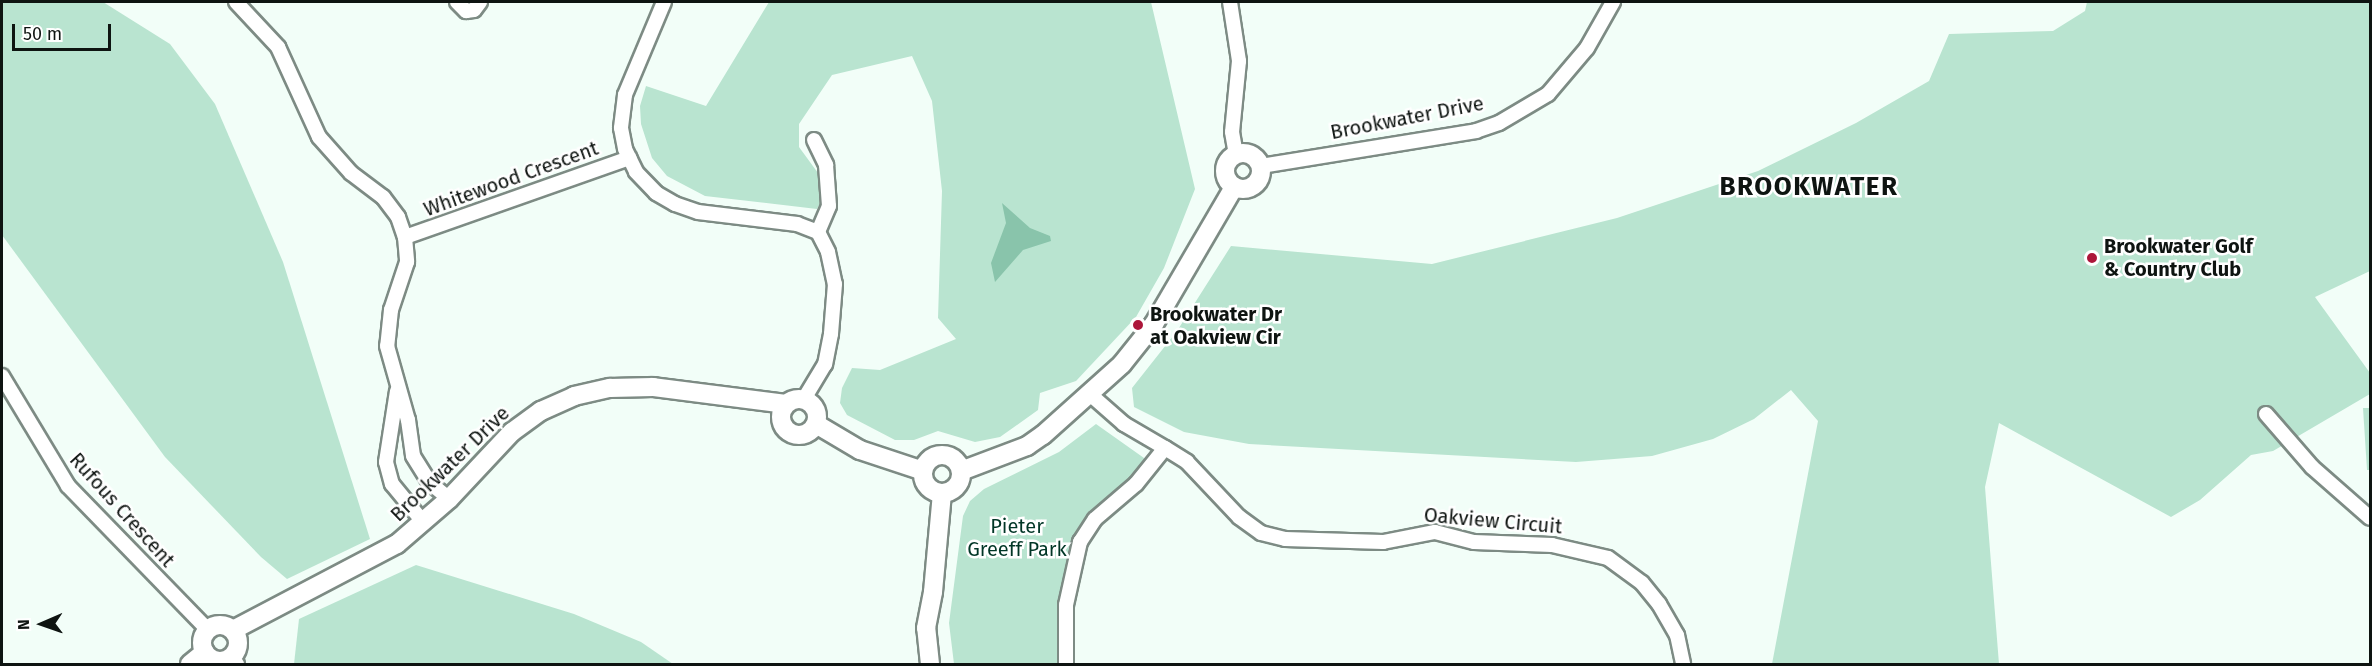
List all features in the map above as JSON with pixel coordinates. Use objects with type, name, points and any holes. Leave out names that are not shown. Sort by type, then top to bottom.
[{"type":"street","points":[[236,2],[278,47],[319,137],[351,173],[383,197],[398,217],[405,237],[407,262],[387,338],[419,470],[449,499]]},
{"type":"street","points":[[457,2],[466,11],[474,10],[480,2]]},
{"type":"street","points":[[664,2],[625,95],[621,128],[629,158],[636,172],[656,193],[675,204],[698,212],[797,224],[818,232],[828,252],[835,284],[831,334],[825,364],[804,399],[785,404],[780,416],[789,432],[805,435],[816,424],[816,412],[804,399]]},
{"type":"street","points":[[1230,2],[1239,61],[1232,132],[1236,154]]},
{"type":"street","name":"Brookwater Drive","points":[[1261,166],[1476,131],[1499,123],[1548,94],[1587,48],[1613,2]]},
{"type":"street","points":[[814,140],[826,165],[829,206],[818,232]]},
{"type":"street","points":[[1236,154],[1253,156],[1261,166],[1255,186],[1245,189],[1234,187],[1225,172],[1228,162],[1236,154]]},
{"type":"street","name":"Whitewood Crescent","points":[[405,237],[629,158]]},
{"type":"street","points":[[961,471],[1027,446],[1091,395],[1154,324],[1234,187]]},
{"type":"street","name":"Rufous Crescent","points":[[2,376],[68,486],[208,630]]},
{"type":"street","points":[[398,383],[386,462],[392,484],[424,523]]},
{"type":"street","name":"Brookwater Drive","points":[[233,630],[275,606],[372,561],[424,523],[512,432],[541,411],[574,396],[610,388],[653,387],[785,404]]},
{"type":"street","name":"Oakview Circuit","points":[[1091,395],[1124,424],[1187,462],[1239,517],[1261,533],[1285,538],[1361,543],[1435,532],[1474,542],[1552,545],[1608,558],[1642,583],[1659,603],[1677,635],[1683,664]]},
{"type":"street","points":[[2266,414],[2312,467],[2370,518]]},
{"type":"street","points":[[816,424],[860,450],[923,471]]},
{"type":"street","points":[[1066,664],[1066,604],[1080,542],[1095,519],[1136,484],[1165,448]]},
{"type":"street","points":[[941,455],[953,458],[961,471],[957,485],[942,493],[926,484],[923,471],[929,460],[941,455]]},
{"type":"street","points":[[930,664],[926,628],[933,592],[942,493]]},
{"type":"street","points":[[223,625],[233,630],[238,641],[234,661],[214,660],[205,652],[202,641],[208,630],[223,625]]},
{"type":"street","points":[[190,664],[205,652]]},
{"type":"green space","points":[[2,2],[103,2],[170,44],[215,104],[283,262],[370,539],[287,579],[261,557],[165,457],[2,235]]},
{"type":"green space","points":[[769,2],[1151,2],[1195,189],[1164,268],[1136,317],[1076,381],[1040,393],[1038,410],[1000,437],[975,442],[938,431],[914,440],[895,440],[847,415],[840,403],[842,388],[852,368],[880,370],[956,339],[938,318],[942,191],[932,101],[912,56],[832,75],[799,124],[799,147],[818,173],[821,201],[817,209],[705,196],[667,176],[652,158],[641,124],[640,106],[646,86],[706,106]]},
{"type":"green space","name":"Brookwater Golf & Country Club","points":[[2087,2],[2370,2],[2370,271],[2315,297],[2370,373],[2370,394],[2273,451],[2251,455],[2200,500],[2171,517],[1999,423],[1985,487],[1999,664],[1772,664],[1818,421],[1791,390],[1754,419],[1713,439],[1652,456],[1576,462],[1249,444],[1184,432],[1134,407],[1132,388],[1177,331],[1231,246],[1432,264],[1617,218],[1758,171],[1856,123],[1929,81],[1949,34],[2053,31],[2085,11]]},
{"type":"green space","points":[[2363,408],[2370,408],[2370,470],[2367,470]]},
{"type":"green space","name":"Pieter Greeff Park","points":[[1096,424],[1144,458],[1143,467],[1091,513],[1075,539],[1059,618],[1057,664],[954,664],[949,623],[963,516],[970,501],[984,489],[1059,452]]},
{"type":"green space","points":[[416,565],[574,614],[641,642],[673,664],[294,664],[299,619]]},
{"type":"shaded area","points":[[1002,203],[1030,228],[1050,236],[1051,241],[1023,250],[995,282],[991,263],[1006,223]]},
{"type":"place","name":"Brookwater Golf & Country Club","points":[[2092,258]]},
{"type":"place","name":"Brookwater Dr at Oakview Cir","points":[[1138,325]]},
{"type":"district","name":"BROOKWATER","points":[[1809,187]]}]
